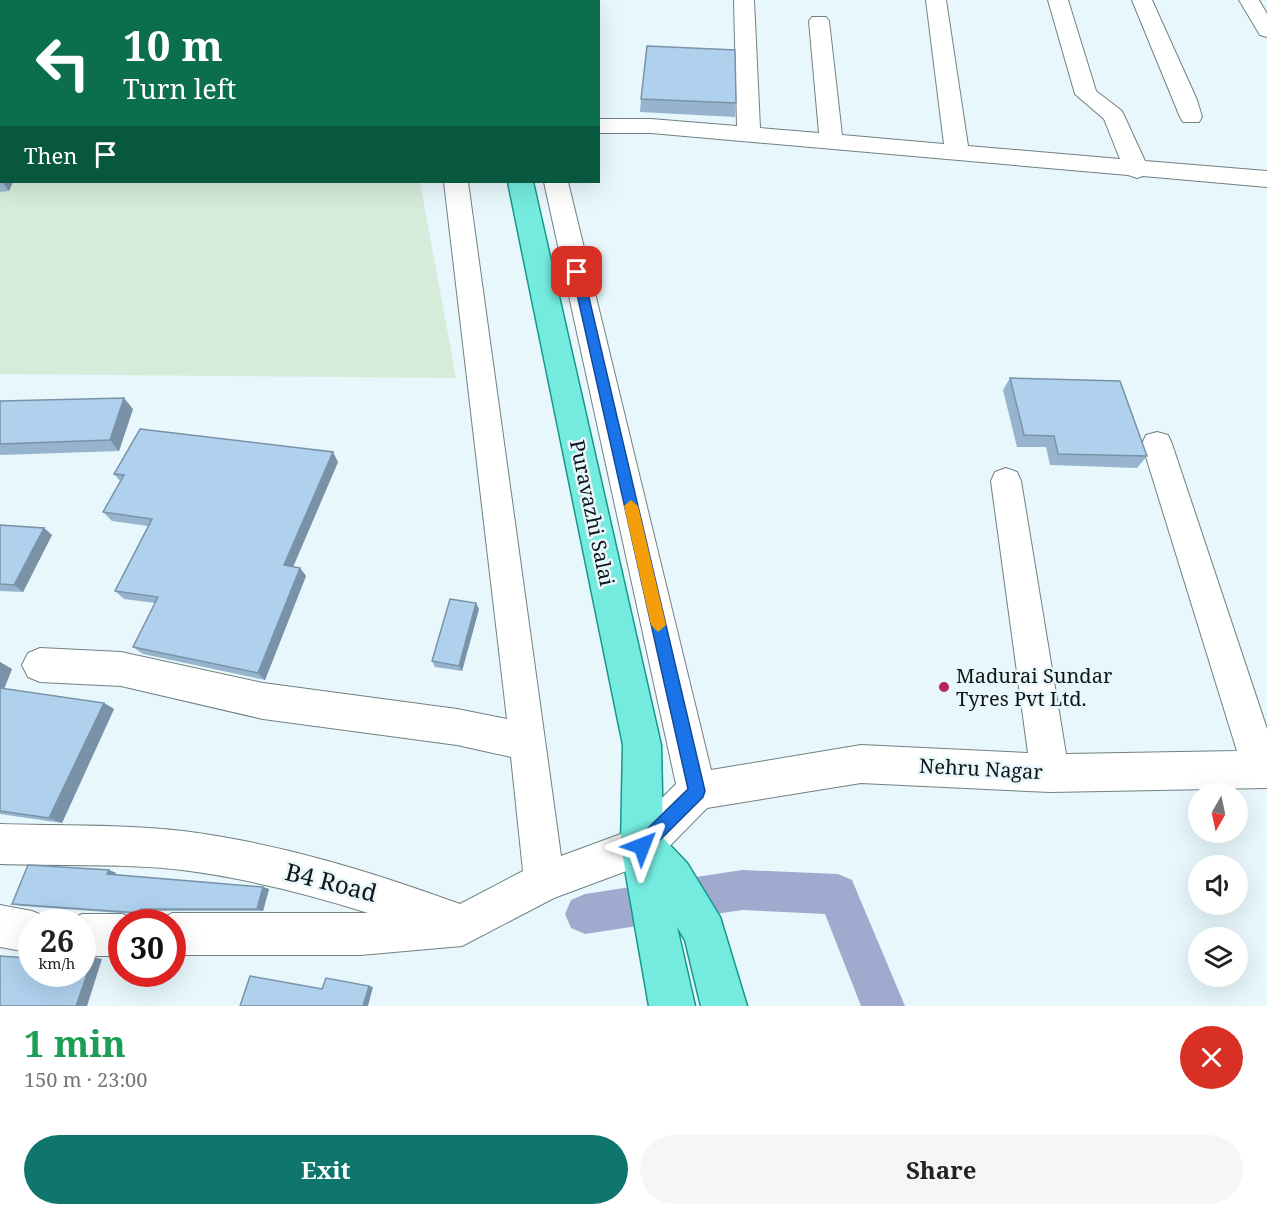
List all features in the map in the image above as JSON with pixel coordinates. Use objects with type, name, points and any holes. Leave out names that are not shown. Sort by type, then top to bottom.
[{"type":"main road","name":"Puravazhi Salai","points":[[520,183],[642,745],[654,869],[656,931],[672,1006]]},
{"type":"main road","points":[[654,869],[705,932],[724,1006]]},
{"type":"street","points":[[744,0],[749,134]]},
{"type":"street","points":[[936,0],[957,152]]},
{"type":"street","points":[[1058,0],[1086,94],[1114,116],[1137,170]]},
{"type":"street","points":[[1142,0],[1186,99],[1191,117]]},
{"type":"street","points":[[1250,0],[1267,31]]},
{"type":"street","points":[[819,21],[831,141]]},
{"type":"street","points":[[600,126],[651,126],[1137,170],[1262,179],[1267,203]]},
{"type":"street","points":[[456,183],[544,882]]},
{"type":"street","points":[[186,934],[360,934],[462,925],[544,882],[654,869],[697,791],[556,183]]},
{"type":"street","points":[[1157,444],[1264,768]]},
{"type":"street","points":[[1006,481],[1050,772]]},
{"type":"street","points":[[40,665],[121,669],[263,701],[457,727],[528,742]]},
{"type":"street","name":"Nehru Nagar","points":[[697,791],[861,764],[1050,772],[1264,768]]},
{"type":"street","name":"B4 Road","points":[[0,844],[142,847],[239,860],[388,896],[462,925]]},
{"type":"street","points":[[0,926],[18,929]]},
{"type":"green space","points":[[0,183],[420,183],[456,378],[0,374]]},
{"type":"building","points":[[647,46],[735,50],[736,103],[641,99]]},
{"type":"building","points":[[1010,378],[1120,381],[1147,456],[1058,454],[1054,436],[1024,435]]},
{"type":"building","points":[[124,398],[110,440],[0,444],[0,401]]},
{"type":"building","points":[[140,429],[333,452],[284,565],[300,568],[258,673],[133,647],[158,597],[115,591],[152,519],[103,512],[124,475],[114,474]]},
{"type":"building","points":[[0,525],[44,528],[14,585],[0,584]]},
{"type":"building","points":[[450,599],[476,603],[459,666],[432,661]]},
{"type":"building","points":[[0,688],[104,703],[49,818],[0,811]]},
{"type":"building","points":[[28,865],[109,870],[107,874],[263,887],[257,909],[108,911],[12,904]]},
{"type":"building","points":[[0,956],[18,957],[18,987],[83,987],[76,1006],[0,1006]]},
{"type":"building","points":[[250,976],[322,989],[326,978],[369,986],[363,1006],[240,1006]]},
{"type":"waterway","points":[[585,914],[742,890],[838,894],[883,1006]]},
{"type":"slow traffic","points":[[631,506],[658,625]]},
{"type":"place","name":"Madurai Sundar Tyres Pvt Ltd.","points":[[944,687]]},
{"type":"route","points":[[577,272],[697,791],[642,846]]}]
